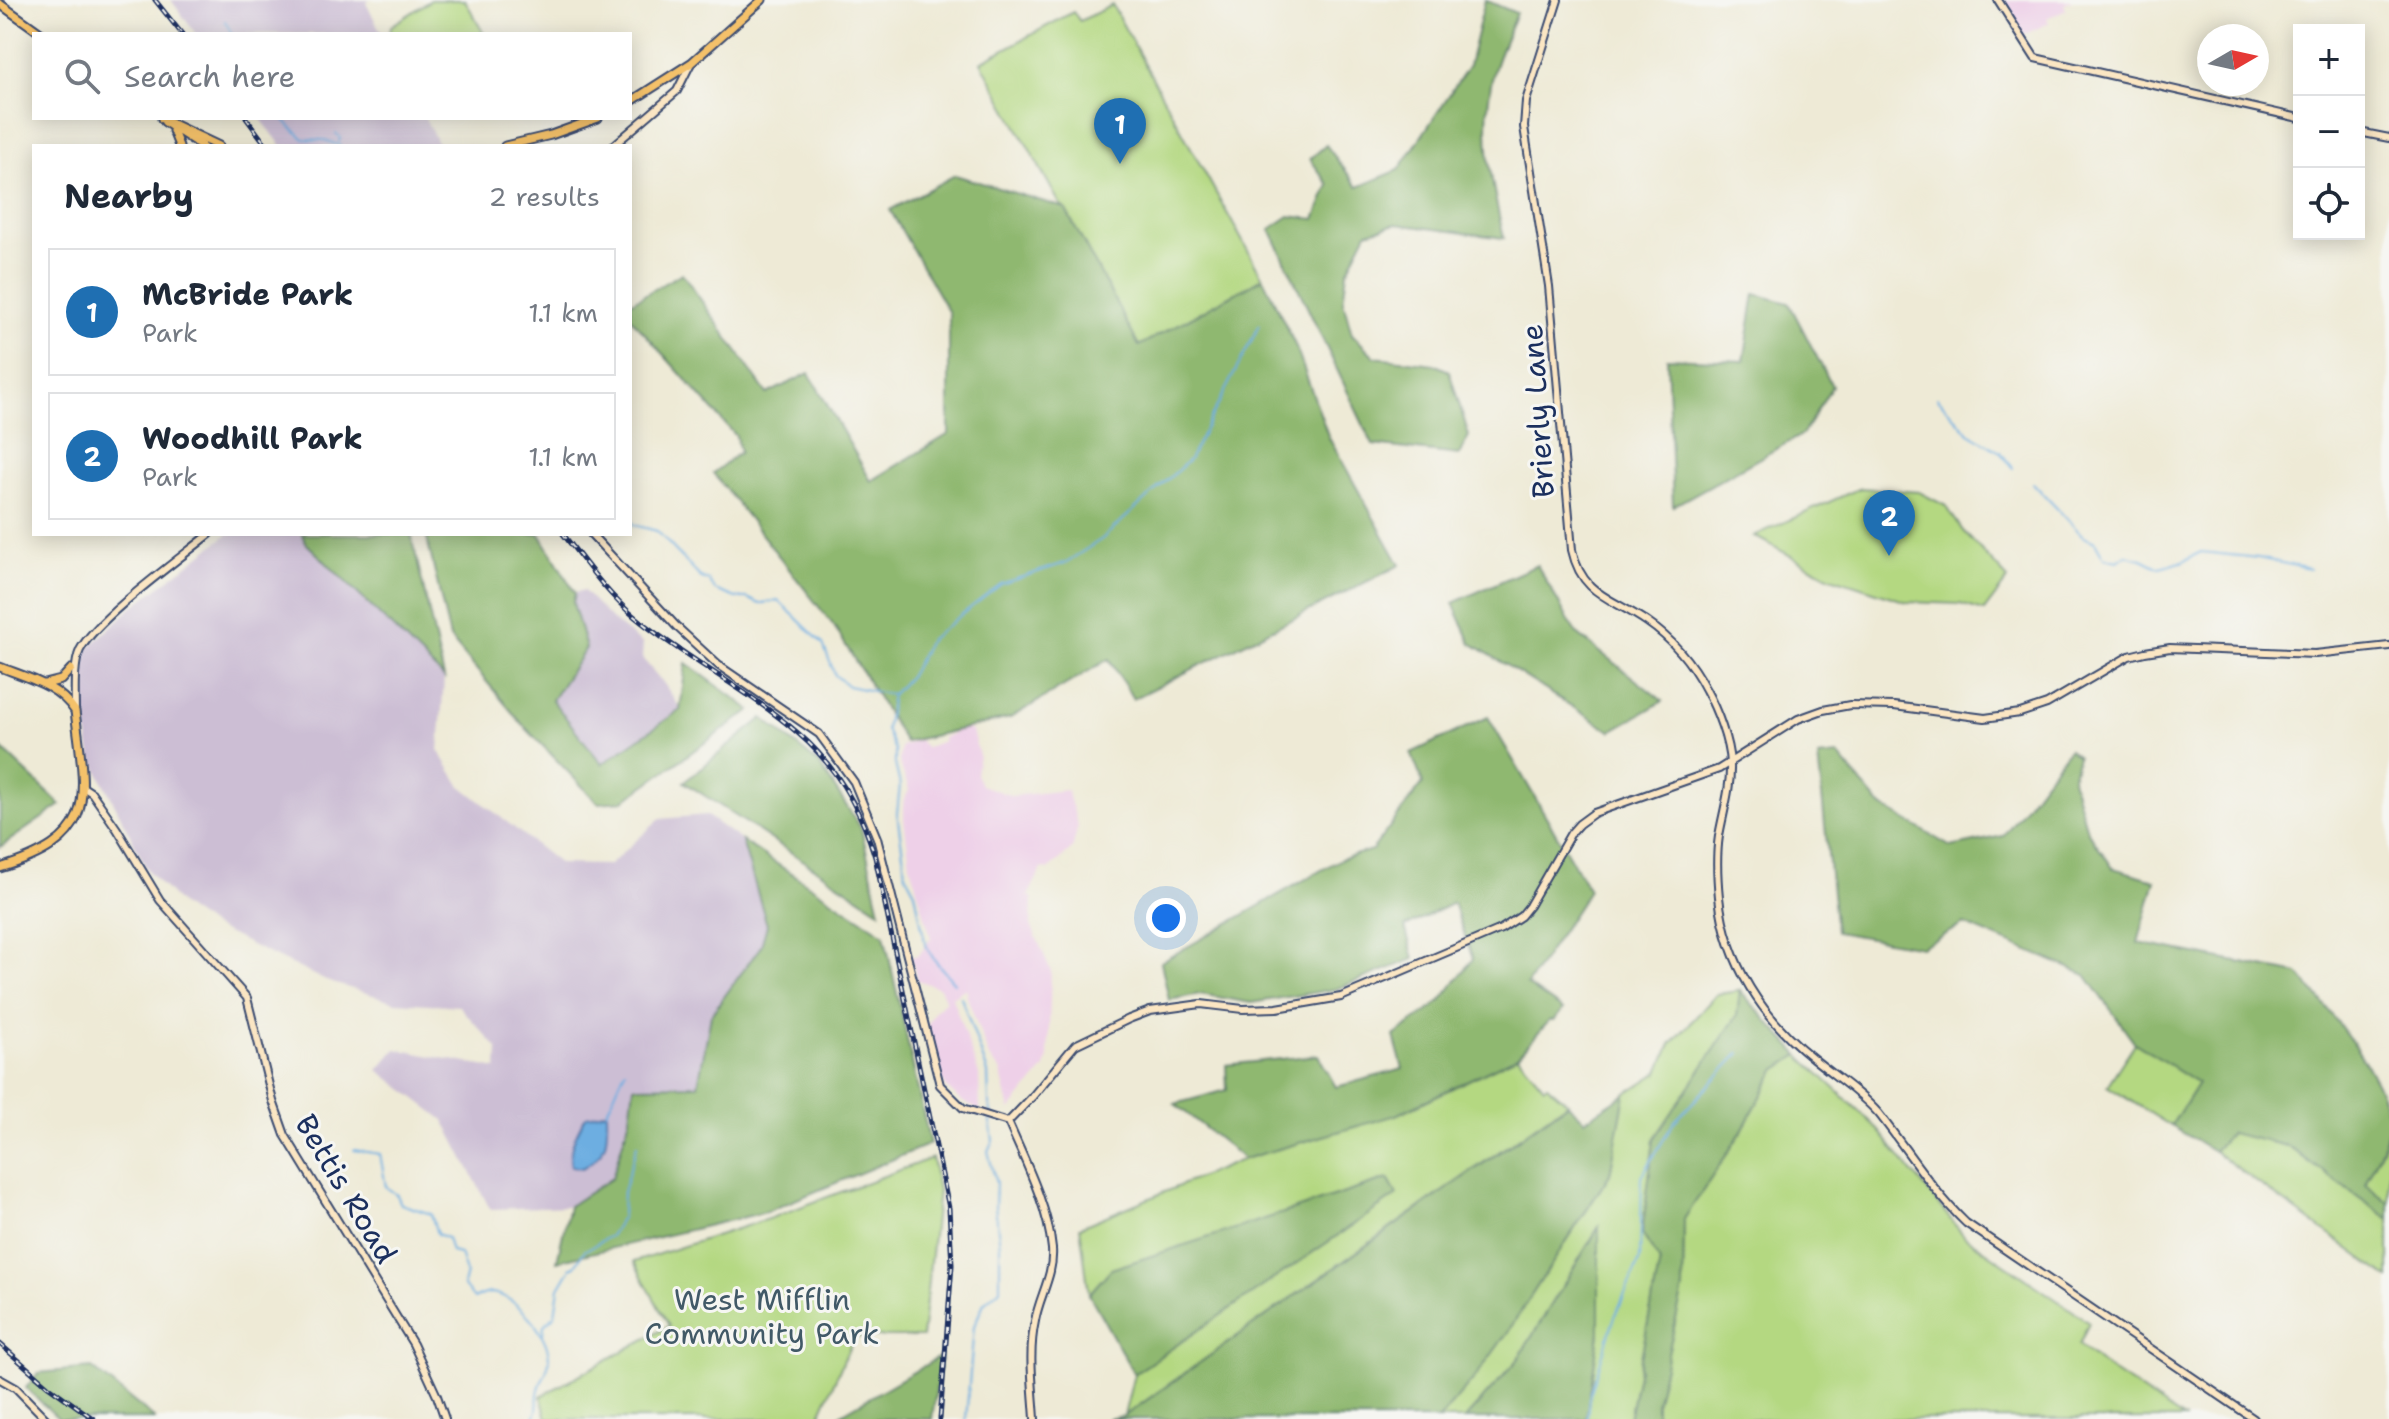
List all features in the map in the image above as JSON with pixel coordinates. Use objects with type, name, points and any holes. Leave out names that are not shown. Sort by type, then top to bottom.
[{"type":"main road","points":[[632,101],[691,63],[762,0]]},
{"type":"main road","points":[[0,4],[39,32]]},
{"type":"main road","points":[[162,120],[186,141],[200,144]]},
{"type":"main road","points":[[162,120],[186,141]]},
{"type":"main road","points":[[513,144],[592,120]]},
{"type":"main road","points":[[0,667],[45,684],[62,695],[75,711],[83,787],[77,816],[60,841],[40,854],[0,868]]},
{"type":"main road","points":[[45,684],[61,680],[71,669]]},
{"type":"street","name":"Brierly Lane","points":[[1558,0],[1526,101],[1524,127],[1549,286],[1574,560],[1586,583],[1647,622],[1674,644],[1694,668],[1708,693],[1730,762]]},
{"type":"street","points":[[1998,0],[2035,58],[2293,117]]},
{"type":"street","points":[[615,144],[677,91],[691,63]]},
{"type":"street","points":[[2365,133],[2389,138]]},
{"type":"street","points":[[75,692],[71,669],[78,648],[121,607],[208,536]]},
{"type":"street","points":[[593,536],[676,626],[718,665],[819,734],[854,782],[877,838],[940,1085],[963,1108],[1008,1122]]},
{"type":"street","points":[[75,711],[78,657],[88,639]]},
{"type":"street","points":[[1008,1122],[1075,1045],[1129,1019],[1150,1011],[1201,1004],[1243,1009],[1277,1008],[1341,997],[1501,929],[1521,916],[1579,824],[1594,813],[1714,771],[1798,719],[1823,710],[1850,705],[1894,706],[1971,717],[2020,713],[2074,690],[2129,656],[2158,650],[2315,654],[2389,646]]},
{"type":"street","points":[[1730,762],[1717,863],[1719,899],[1731,950],[1757,1000],[1769,1016],[1795,1044],[1872,1107],[1939,1195],[1966,1223],[2254,1419]]},
{"type":"street","name":"Bettis Road","points":[[83,787],[92,793],[117,829],[169,912],[247,998],[273,1101],[285,1135],[413,1344],[445,1419]]},
{"type":"street","points":[[1008,1122],[1045,1214],[1052,1251],[1048,1282],[1035,1317],[1030,1346],[1035,1419]]},
{"type":"street","points":[[1,1380],[16,1388],[46,1419]]},
{"type":"shaded area","points":[[171,0],[370,0],[366,3],[381,32],[195,32]]},
{"type":"shaded area","points":[[2005,0],[2072,0],[2064,3],[2066,9],[2047,18],[2049,23],[2023,35]]},
{"type":"shaded area","points":[[262,120],[426,120],[438,144],[280,144]]},
{"type":"shaded area","points":[[225,536],[303,536],[306,543],[444,678],[439,751],[460,785],[560,864],[609,865],[660,819],[706,815],[742,841],[767,925],[761,946],[711,1015],[698,1085],[634,1086],[630,1118],[612,1178],[569,1206],[490,1209],[444,1120],[378,1070],[396,1049],[497,1069],[498,1049],[459,1006],[396,1002],[326,981],[212,926],[181,905],[148,871],[91,757],[80,684],[86,650],[130,609]]},
{"type":"shaded area","points":[[583,590],[614,622],[643,644],[642,658],[681,710],[602,764],[552,700],[586,648],[573,603],[575,593]]},
{"type":"shaded area","points":[[963,728],[972,731],[979,755],[976,774],[981,785],[1012,796],[1067,790],[1078,826],[1072,849],[1048,870],[1042,868],[1028,896],[1032,897],[1031,925],[1051,971],[1048,1056],[1045,1068],[1010,1110],[1000,1070],[989,1057],[966,988],[952,997],[979,1075],[980,1111],[960,1100],[947,1088],[941,1078],[927,1026],[935,1011],[946,1001],[940,988],[917,980],[911,957],[919,955],[931,938],[910,864],[904,819],[904,800],[909,790],[899,761],[901,746],[919,740],[925,748]]},
{"type":"green space","points":[[431,0],[465,0],[483,32],[390,32],[391,26]]},
{"type":"green space","points":[[1485,0],[1516,13],[1494,71],[1487,113],[1488,155],[1504,238],[1396,224],[1367,232],[1347,272],[1343,301],[1352,334],[1375,357],[1434,364],[1449,371],[1469,436],[1459,455],[1373,445],[1270,229],[1289,216],[1315,219],[1329,185],[1310,159],[1326,145],[1358,187],[1399,170],[1469,65]]},
{"type":"green space","points":[[1112,5],[1263,278],[1139,346],[981,62],[1073,12],[1080,21]]},
{"type":"green space","points":[[955,175],[1065,208],[1139,346],[1263,278],[1295,345],[1329,438],[1400,565],[1133,699],[1109,659],[1010,718],[905,742],[834,626],[713,473],[740,452],[736,436],[632,319],[632,302],[682,273],[767,394],[809,373],[871,481],[949,434],[949,313],[890,210]]},
{"type":"green space","points":[[1755,294],[1789,303],[1832,386],[1803,434],[1673,506],[1667,358],[1744,361]]},
{"type":"green space","points":[[1860,488],[1919,492],[1946,506],[1963,531],[2008,579],[1984,611],[1960,604],[1907,602],[1828,576],[1754,536]]},
{"type":"green space","points":[[303,536],[411,536],[444,678],[306,543]]},
{"type":"green space","points":[[426,536],[541,536],[575,593],[573,603],[586,648],[552,700],[602,764],[680,710],[686,663],[751,710],[623,801],[598,803],[523,725],[450,638]]},
{"type":"green space","points":[[1537,565],[1576,633],[1663,701],[1611,731],[1471,643],[1453,603]]},
{"type":"green space","points":[[1488,717],[1589,890],[1527,985],[1563,1010],[1518,1056],[1396,1115],[1244,1159],[1175,1104],[1227,1090],[1226,1065],[1318,1055],[1336,1087],[1403,1069],[1394,1036],[1439,1003],[1473,959],[1453,903],[1405,927],[1414,959],[1336,989],[1251,1003],[1200,994],[1169,1000],[1161,962],[1341,859],[1372,850],[1423,783],[1411,753]]},
{"type":"green space","points":[[763,718],[819,764],[861,828],[880,911],[684,782]]},
{"type":"green space","points":[[0,747],[61,805],[0,847]]},
{"type":"green space","points":[[2069,749],[2078,756],[2072,779],[2087,830],[2113,868],[2155,880],[2138,943],[2299,974],[2354,1046],[2379,1088],[2386,1108],[2389,1126],[2365,1184],[2389,1203],[2389,1219],[2287,1146],[2230,1133],[2214,1151],[2171,1126],[2198,1083],[2135,1043],[2086,975],[1964,924],[1921,947],[1836,932],[1818,757],[1838,755],[1880,805],[1951,847],[2003,836]]},
{"type":"green space","points":[[742,841],[884,934],[930,1144],[766,1212],[557,1261],[569,1206],[612,1178],[630,1118],[634,1086],[698,1085],[711,1015],[761,946],[767,925]]},
{"type":"green space","points":[[1740,991],[1737,1016],[1654,1140],[1642,1234],[1660,1262],[1629,1419],[1586,1419],[1599,1334],[1598,1228],[1517,1361],[1465,1419],[1439,1419],[1477,1375],[1507,1333],[1610,1174],[1625,1094],[1659,1072],[1671,1044],[1717,994]]},
{"type":"green space","points":[[1740,991],[1799,1055],[1776,1070],[1737,1139],[1684,1219],[1683,1289],[1656,1404],[1656,1419],[1629,1419],[1660,1262],[1642,1234],[1654,1139],[1737,1016]]},
{"type":"green space","points":[[2135,1043],[2198,1083],[2171,1126],[2107,1086]]},
{"type":"green space","points":[[1799,1055],[1874,1125],[1965,1237],[2089,1322],[2079,1345],[2103,1365],[2184,1419],[1656,1419],[1656,1404],[1683,1289],[1684,1219],[1737,1139],[1776,1070]]},
{"type":"green space","points":[[1518,1056],[1544,1087],[1547,1085],[1568,1103],[1124,1416],[1134,1374],[1397,1195],[1388,1179],[1111,1269],[1089,1294],[1080,1227],[1244,1159],[1405,1111]]},
{"type":"green space","points":[[1625,1094],[1610,1174],[1507,1333],[1477,1375],[1439,1419],[1107,1419],[1124,1416],[1568,1104],[1585,1120]]},
{"type":"green space","points":[[2389,1128],[2389,1203],[2365,1184]]},
{"type":"green space","points":[[2230,1132],[2287,1146],[2389,1219],[2389,1278],[2214,1151]]},
{"type":"green space","name":"West Mifflin Community Park","points":[[932,1158],[938,1190],[922,1337],[854,1337],[818,1419],[547,1419],[541,1396],[669,1326],[634,1262],[771,1218]]},
{"type":"green space","points":[[1388,1179],[1397,1195],[1134,1374],[1089,1294],[1111,1269]]},
{"type":"green space","points":[[1599,1227],[1599,1334],[1586,1419],[1465,1419],[1517,1361]]},
{"type":"green space","points":[[941,1356],[932,1419],[833,1419]]},
{"type":"green space","points":[[92,1368],[155,1419],[59,1419],[26,1388],[38,1373]]},
{"type":"water","points":[[607,1111],[602,1151],[582,1168],[571,1166],[572,1147],[586,1116]]},
{"type":"waterway","points":[[225,21],[231,32]]},
{"type":"waterway","points":[[284,120],[304,139],[335,144]]},
{"type":"waterway","points":[[336,133],[339,142]]},
{"type":"waterway","points":[[892,695],[911,674],[930,639],[1001,584],[1065,563],[1102,539],[1189,460],[1259,326]]},
{"type":"waterway","points":[[1937,398],[1969,433],[2000,452],[2013,468]]},
{"type":"waterway","points":[[2033,483],[2084,537],[2095,542],[2104,558],[2118,561],[2126,555],[2160,568],[2201,552],[2258,558],[2310,569]]},
{"type":"waterway","points":[[632,522],[657,531],[715,590],[760,604],[778,600],[823,644],[835,675],[848,686],[892,695],[886,730],[895,750],[900,785],[897,813],[906,875],[915,892],[925,943],[954,983]]},
{"type":"waterway","points":[[961,997],[988,1073],[992,1115]]},
{"type":"waterway","points":[[1587,1419],[1589,1398],[1614,1319],[1640,1259],[1642,1176],[1674,1122],[1740,1053]]},
{"type":"waterway","points":[[607,1111],[625,1070]]},
{"type":"waterway","points":[[966,1419],[974,1326],[984,1303],[1000,1289],[996,1183],[988,1151],[993,1140],[990,1121]]},
{"type":"waterway","points":[[570,1268],[575,1266],[584,1251],[610,1236],[622,1217],[623,1192],[637,1145]]},
{"type":"waterway","points":[[354,1150],[380,1154],[386,1187],[397,1195],[401,1204],[431,1214],[437,1234],[447,1238],[451,1252],[460,1254],[466,1273],[463,1285],[474,1299],[489,1293],[502,1296],[521,1309],[538,1329],[548,1350],[549,1360],[539,1389],[534,1419]]},
{"type":"waterway","points":[[543,1334],[544,1325],[555,1315],[559,1288],[569,1271]]},
{"type":"railway","points":[[155,0],[180,32]]},
{"type":"railway","points":[[248,120],[266,144]]},
{"type":"railway","points":[[565,536],[606,588],[635,617],[799,734],[836,775],[862,822],[875,857],[949,1208],[952,1265],[940,1419]]},
{"type":"railway","points":[[0,1344],[48,1386],[94,1419]]},
{"type":"place","name":"McBride Park","points":[[1120,164]]},
{"type":"place","name":"Woodhill Park","points":[[1889,556]]}]
